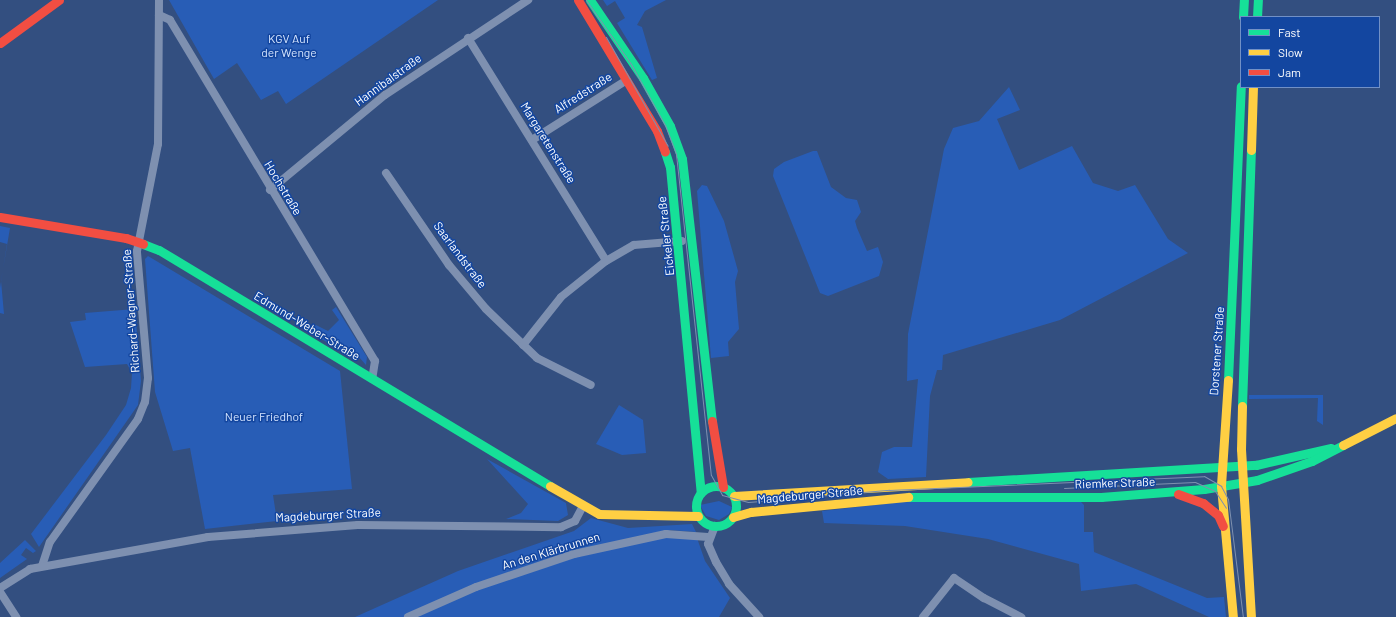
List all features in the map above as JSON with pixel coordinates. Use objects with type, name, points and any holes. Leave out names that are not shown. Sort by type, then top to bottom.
[{"type":"main road","points":[[0,43],[59,0]]},
{"type":"main road","name":"Eickeler Straße","points":[[578,0],[627,80],[667,154],[678,241],[701,493]]},
{"type":"main road","name":"Eickeler Straße","points":[[590,0],[623,45],[674,135],[686,176],[704,378],[723,487]]},
{"type":"main road","points":[[1243,16],[1244,0]]},
{"type":"main road","points":[[1257,16],[1258,0]]},
{"type":"main road","name":"Dorstener Straße","points":[[1233,617],[1223,526],[1221,486],[1232,325],[1241,88]]},
{"type":"main road","name":"Dorstener Straße","points":[[1251,617],[1242,466],[1253,88]]},
{"type":"main road","name":"Edmund-Weber-Straße","points":[[0,217],[138,241],[583,506]]},
{"type":"main road","name":"Riemker Straße","points":[[1383,424],[1396,414]]},
{"type":"main road","name":"Riemker Straße","points":[[890,500],[946,494],[1086,497],[1171,492],[1221,486],[1242,482],[1312,461],[1332,448],[1396,418]]},
{"type":"main road","name":"Riemker Straße","points":[[888,486],[1242,466],[1332,448]]},
{"type":"main road","points":[[583,506],[614,517],[653,514],[698,516],[714,526],[725,524],[733,517],[736,506],[734,496],[723,487],[710,486],[701,493],[696,502],[698,516]]},
{"type":"main road","name":"Magdeburger Straße","points":[[734,496],[888,486]]},
{"type":"main road","points":[[1171,492],[1203,504],[1218,515],[1223,526]]},
{"type":"main road","name":"Magdeburger Straße","points":[[733,517],[751,512],[890,500]]},
{"type":"main road","points":[[653,514],[696,502]]},
{"type":"street","name":"Richard-Wagner-Straße","points":[[42,566],[50,542],[138,419],[145,402],[148,378],[138,241],[158,144],[160,0]]},
{"type":"street","name":"Hannibalstraße","points":[[270,190],[385,95],[468,38],[528,0]]},
{"type":"street","name":"Hochstraße","points":[[159,15],[170,20],[270,190],[375,361],[372,379]]},
{"type":"street","name":"Margaretenstraße","points":[[468,38],[606,261]]},
{"type":"street","name":"Alfredstraße","points":[[532,140],[627,80]]},
{"type":"street","name":"Saarlandstraße","points":[[386,172],[462,281],[523,345],[544,362],[591,386]]},
{"type":"street","points":[[523,345],[561,297],[606,261],[634,245],[691,240]]},
{"type":"street","name":"Magdeburger Straße","points":[[0,588],[22,573],[42,566],[208,537],[289,528],[358,524],[562,527],[575,521],[583,506]]},
{"type":"street","points":[[714,526],[708,537],[723,575],[759,617]]},
{"type":"street","name":"An den Klärbrunnen","points":[[408,617],[476,587],[574,554],[666,534],[708,537]]},
{"type":"street","points":[[923,617],[954,578],[984,598],[1021,617]]},
{"type":"street","points":[[0,592],[16,617]]},
{"type":"green space","name":"KGV Auf der Wenge","points":[[169,0],[438,0],[286,104],[278,91],[261,100],[237,63],[214,79]]},
{"type":"green space","points":[[603,0],[666,0],[645,11],[637,25],[642,27],[657,78],[652,80],[617,23],[625,18],[615,1],[607,6]]},
{"type":"green space","points":[[1009,87],[1020,110],[997,119],[1019,170],[1072,146],[1093,183],[1118,191],[1135,185],[1168,239],[1188,253],[1060,320],[943,355],[942,370],[937,370],[930,396],[926,477],[888,479],[878,472],[882,452],[894,447],[912,447],[918,379],[907,381],[908,334],[944,149],[953,128],[979,121]]},
{"type":"green space","points":[[813,151],[817,151],[831,187],[846,198],[857,200],[861,212],[855,221],[857,228],[867,251],[878,247],[883,262],[879,276],[828,296],[820,293],[773,176],[774,169],[784,162]]},
{"type":"green space","points":[[702,185],[707,186],[724,221],[738,271],[735,282],[739,329],[728,342],[729,356],[711,358],[697,191]]},
{"type":"green space","points":[[0,226],[10,228],[3,270],[7,244],[0,242]]},
{"type":"green space","name":"Neuer Friedhof","points":[[148,256],[340,371],[352,489],[273,495],[277,521],[205,529],[190,448],[173,451],[155,392],[145,259]]},
{"type":"green space","points":[[1,281],[4,314],[0,313]]},
{"type":"green space","points":[[336,307],[367,357],[366,365],[358,356],[356,360],[310,332],[316,325],[328,331],[339,320],[332,310]]},
{"type":"green space","points":[[135,309],[141,381],[138,405],[39,547],[31,534],[106,435],[126,405],[131,388],[132,373],[127,364],[85,367],[70,322],[86,320],[85,313]]},
{"type":"green space","points":[[1249,395],[1323,395],[1323,425],[1317,421],[1318,398],[1249,399]]},
{"type":"green space","points":[[619,405],[643,420],[646,453],[622,455],[596,444]]},
{"type":"green space","points":[[487,459],[566,503],[568,515],[558,521],[506,519],[521,513],[528,504]]},
{"type":"green space","points":[[919,500],[1081,502],[1084,505],[1084,532],[1093,532],[1094,552],[1207,598],[1224,597],[1226,617],[1209,617],[1136,584],[1081,591],[1079,564],[988,539],[905,526],[824,523],[822,511]]},
{"type":"green space","points":[[719,501],[732,507],[729,514],[719,520],[706,516],[700,505]]},
{"type":"green space","points":[[591,518],[628,528],[692,524],[696,532],[670,530],[668,536],[697,538],[705,561],[730,598],[719,617],[355,617],[458,571],[574,531]]},
{"type":"green space","points":[[25,540],[36,551],[33,553],[26,548],[21,555],[27,559],[0,578],[0,563]]},
{"type":"tram line","points":[[586,0],[631,64],[665,125],[676,154],[711,475],[722,495],[748,502],[889,490],[1204,476],[1221,486],[1228,499],[1243,617]]},
{"type":"tram line","points":[[606,37],[668,146]]},
{"type":"tram line","points":[[1064,488],[1195,482],[1215,491],[1226,508]]},
{"type":"traffic: fast","points":[[590,0],[643,78],[670,126],[682,159],[712,421]]},
{"type":"traffic: fast","points":[[1243,16],[1244,0]]},
{"type":"traffic: fast","points":[[1257,16],[1258,0]]},
{"type":"traffic: fast","points":[[1228,380],[1241,88]]},
{"type":"traffic: fast","points":[[1242,406],[1251,150]]},
{"type":"traffic: fast","points":[[665,152],[670,167],[701,493]]},
{"type":"traffic: fast","points":[[143,244],[159,250],[550,486]]},
{"type":"traffic: fast","points":[[908,497],[1101,497],[1204,489],[1257,480],[1312,461],[1343,445]]},
{"type":"traffic: fast","points":[[968,482],[1256,465],[1331,448]]},
{"type":"traffic: fast","points":[[720,486],[727,489],[733,495],[736,506],[735,514],[727,523],[720,526],[712,526],[705,523],[697,514],[696,502],[699,495],[708,487],[720,486]]},
{"type":"traffic: slow","points":[[1251,150],[1253,88]]},
{"type":"traffic: slow","points":[[1228,380],[1221,486],[1233,617]]},
{"type":"traffic: slow","points":[[1242,406],[1241,449],[1251,617]]},
{"type":"traffic: slow","points":[[1343,445],[1396,418]]},
{"type":"traffic: slow","points":[[734,496],[968,482]]},
{"type":"traffic: slow","points":[[550,486],[599,514],[698,516]]},
{"type":"traffic: slow","points":[[733,517],[751,512],[908,497]]},
{"type":"traffic: jam","points":[[0,43],[59,0]]},
{"type":"traffic: jam","points":[[578,0],[657,131],[665,152]]},
{"type":"traffic: jam","points":[[0,217],[126,238],[143,244]]},
{"type":"traffic: jam","points":[[712,421],[723,487]]},
{"type":"traffic: jam","points":[[1178,494],[1203,503],[1218,515],[1223,526]]}]
